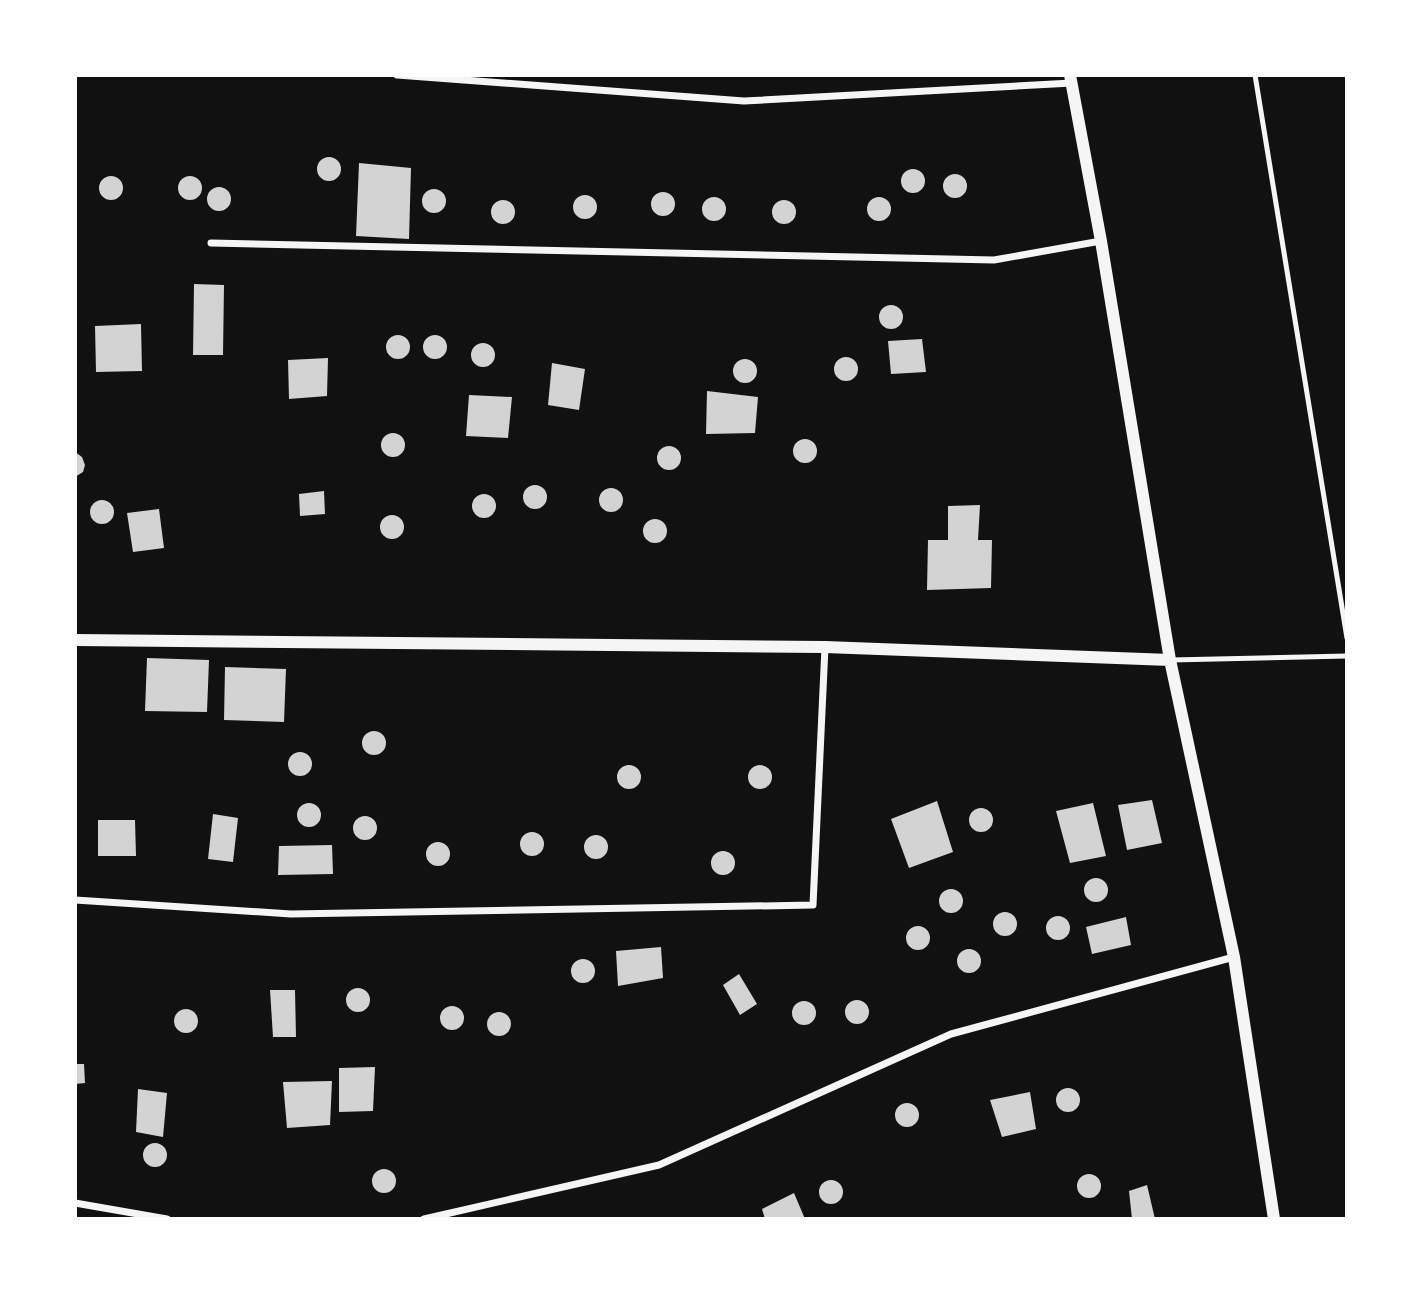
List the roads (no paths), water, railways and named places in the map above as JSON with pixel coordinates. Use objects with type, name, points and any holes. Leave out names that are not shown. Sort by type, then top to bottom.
[{"type":"street","points":[[397,75],[744,101],[1071,79],[1101,242],[1170,660],[1234,957],[1274,1219]]},
{"type":"street","points":[[211,243],[993,260],[1101,242]]},
{"type":"street","points":[[75,640],[825,647],[1170,660]]},
{"type":"street","points":[[75,900],[292,914],[813,905],[825,647]]},
{"type":"street","points":[[424,1219],[659,1165],[951,1034],[1234,957]]},
{"type":"street","points":[[75,1203],[167,1219]]},
{"type":"lane","points":[[1255,75],[1347,638]]},
{"type":"lane","points":[[1170,660],[1347,656]]}]
